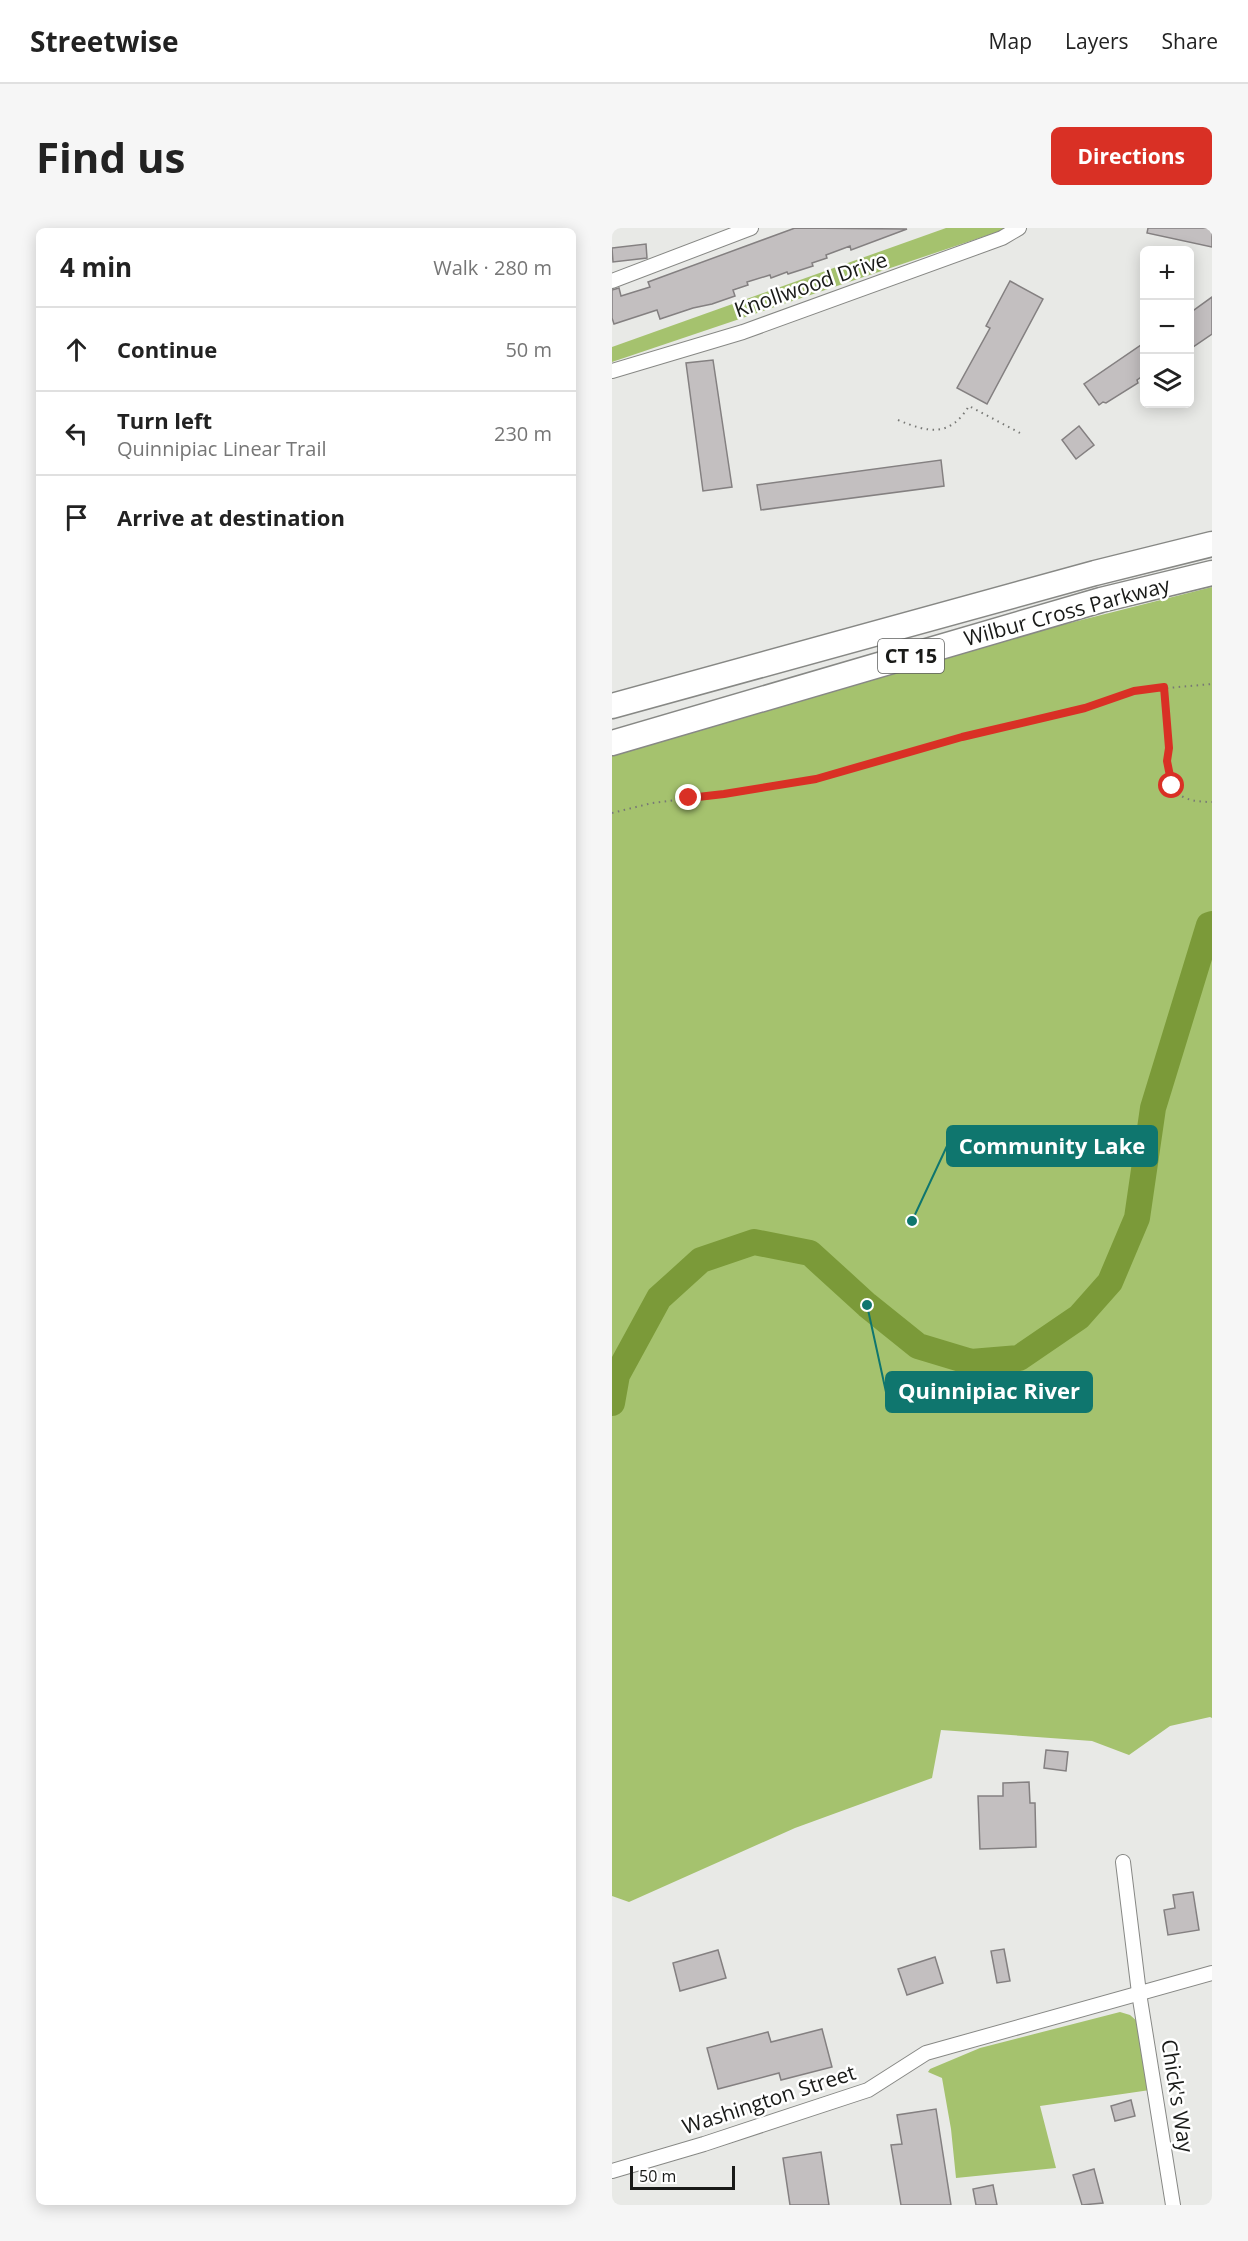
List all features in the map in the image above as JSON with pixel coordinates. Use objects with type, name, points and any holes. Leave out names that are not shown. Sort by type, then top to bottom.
[{"type":"highway","name":"Wilbur Cross Parkway","points":[[612,706],[1095,573],[1212,544]]},
{"type":"highway","name":"Wilbur Cross Parkway","points":[[612,743],[1101,600],[1212,573]]},
{"type":"street","points":[[612,281],[752,228]]},
{"type":"street","name":"Knollwood Drive","points":[[612,372],[743,332],[1002,238],[1019,228]]},
{"type":"street","name":"Chick's Way","points":[[1123,1862],[1139,1993],[1173,2205]]},
{"type":"street","name":"Washington Street","points":[[612,2170],[704,2144],[868,2090],[926,2053],[1212,1973]]},
{"type":"path","points":[[898,420],[916,428],[933,431],[955,425],[969,406],[1020,433]]},
{"type":"path","points":[[612,813],[652,803],[816,779],[962,737],[1085,708],[1134,691],[1212,684]]},
{"type":"path","points":[[1164,687],[1169,748],[1167,761],[1172,786],[1181,796],[1194,802],[1212,802]]},
{"type":"green space","points":[[946,228],[1009,228],[612,362],[612,347]]},
{"type":"green space","points":[[1212,587],[1212,1718],[1170,1726],[1129,1755],[1092,1741],[941,1730],[932,1778],[795,1828],[629,1902],[612,1896],[612,756],[916,665],[1034,632]]},
{"type":"green space","points":[[1120,2012],[1130,2015],[1138,2022],[1150,2090],[1040,2106],[1056,2168],[956,2178],[951,2129],[942,2078],[928,2072],[930,2069],[980,2048]]},
{"type":"building","points":[[795,228],[907,229],[851,250],[850,246],[826,255],[827,258],[812,263],[813,266],[788,274],[787,272],[771,278],[770,275],[747,282],[748,285],[733,290],[735,296],[712,304],[660,319],[657,310],[614,324],[612,290],[619,288],[621,296],[650,287],[648,282]]},
{"type":"building","points":[[1148,228],[1212,228],[1212,247],[1147,233]]},
{"type":"building","points":[[646,244],[647,258],[613,262],[612,248]]},
{"type":"building","points":[[1010,281],[1043,299],[987,404],[957,388],[990,328],[986,326]]},
{"type":"building","points":[[1212,297],[1212,334],[1194,346],[1194,310]]},
{"type":"building","points":[[1140,346],[1138,383],[1099,405],[1084,384]]},
{"type":"building","points":[[713,360],[732,487],[703,491],[686,363]]},
{"type":"building","points":[[1079,426],[1094,445],[1076,459],[1062,440]]},
{"type":"building","points":[[941,460],[944,486],[761,510],[757,485]]},
{"type":"building","points":[[1046,1750],[1068,1752],[1066,1771],[1044,1768]]},
{"type":"building","points":[[1029,1782],[1030,1803],[1035,1803],[1036,1847],[980,1849],[978,1796],[1003,1796],[1003,1783]]},
{"type":"building","points":[[1193,1892],[1199,1930],[1168,1935],[1164,1910],[1175,1908],[1173,1895]]},
{"type":"building","points":[[1004,1949],[1010,1981],[997,1983],[991,1951]]},
{"type":"building","points":[[718,1950],[726,1978],[680,1991],[673,1963]]},
{"type":"building","points":[[935,1957],[943,1983],[907,1995],[898,1969]]},
{"type":"building","points":[[822,2029],[832,2067],[781,2080],[779,2073],[718,2089],[707,2048],[768,2032],[771,2042]]},
{"type":"building","points":[[1131,2100],[1135,2116],[1115,2121],[1111,2106]]},
{"type":"building","points":[[936,2109],[951,2205],[901,2205],[891,2145],[902,2144],[897,2115]]},
{"type":"building","points":[[821,2152],[829,2205],[790,2205],[783,2158]]},
{"type":"building","points":[[1094,2169],[1103,2203],[1082,2205],[1073,2175]]},
{"type":"building","points":[[993,2185],[997,2205],[976,2205],[973,2189]]},
{"type":"waterway","points":[[612,1403],[617,1375],[659,1298],[701,1260],[754,1242],[810,1253],[867,1305],[918,1346],[971,1362],[1019,1358],[1079,1317],[1110,1282],[1137,1218],[1153,1108],[1209,925],[1212,924]]},
{"type":"place","name":"Community Lake","points":[[912,1221]]},
{"type":"place","name":"Quinnipiac River","points":[[867,1305]]},
{"type":"route","points":[[689,798],[816,779],[962,737],[1085,708],[1134,691],[1164,687],[1169,748],[1167,761],[1172,786]]}]
